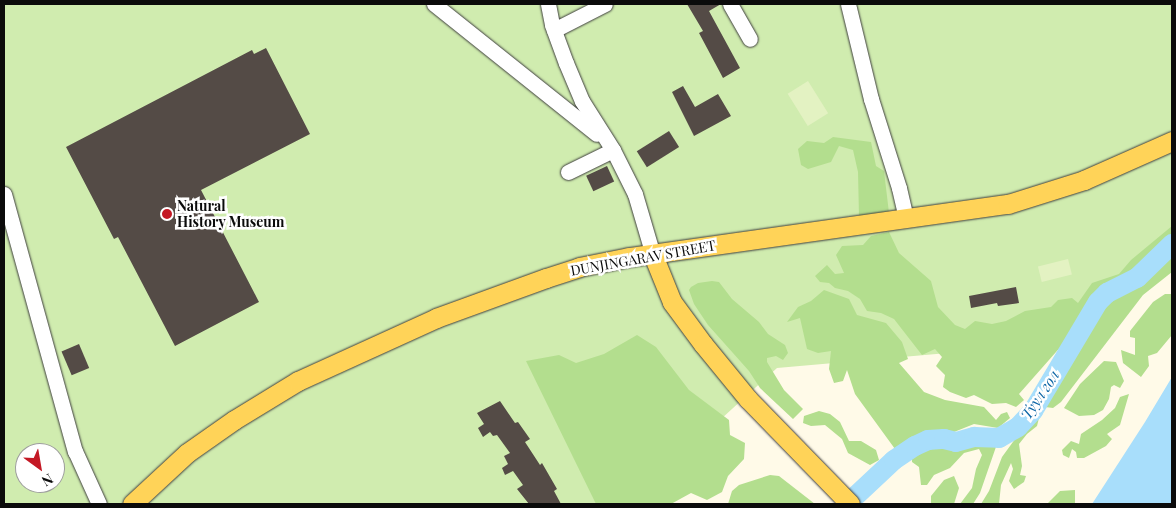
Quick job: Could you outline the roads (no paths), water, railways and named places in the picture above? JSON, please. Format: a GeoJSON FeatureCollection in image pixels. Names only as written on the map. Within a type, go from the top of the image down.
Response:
{"type":"FeatureCollection","features":[{"type":"Feature","properties":{"kind":"main road","name":"DUNJINGARAV STREET"},"geometry":{"type":"LineString","coordinates":[[132,504],[188,453],[234,420],[318,370],[436,318],[546,278],[596,264],[1008,204],[1084,180],[1172,141]]}},
{"type":"Feature","properties":{"kind":"main road"},"geometry":{"type":"LineString","coordinates":[[653,255],[672,302],[748,399],[850,504]]}},
{"type":"Feature","properties":{"kind":"street"},"geometry":{"type":"LineString","coordinates":[[434,4],[610,146]]}},
{"type":"Feature","properties":{"kind":"street"},"geometry":{"type":"LineString","coordinates":[[548,4],[554,30],[582,101],[610,146],[635,194],[653,255]]}},
{"type":"Feature","properties":{"kind":"street"},"geometry":{"type":"LineString","coordinates":[[554,30],[605,4]]}},
{"type":"Feature","properties":{"kind":"street"},"geometry":{"type":"LineString","coordinates":[[730,4],[750,39]]}},
{"type":"Feature","properties":{"kind":"street"},"geometry":{"type":"LineString","coordinates":[[848,4],[870,99],[897,181],[906,219]]}},
{"type":"Feature","properties":{"kind":"street"},"geometry":{"type":"LineString","coordinates":[[568,172],[610,146]]}},
{"type":"Feature","properties":{"kind":"street"},"geometry":{"type":"LineString","coordinates":[[4,194],[75,451],[99,504]]}},
{"type":"Feature","properties":{"kind":"water"},"geometry":{"type":"Polygon","coordinates":[[[1172,377],[1172,504],[1092,504],[1145,422],[1172,377]]]}},
{"type":"Feature","properties":{"kind":"waterway","name":"Туул гол"},"geometry":{"type":"LineString","coordinates":[[847,504],[894,460],[928,440],[944,439],[956,442],[974,437],[999,438],[1018,427],[1033,411],[1098,302],[1107,293],[1137,278],[1172,244]]}},
{"type":"Feature","properties":{"kind":"place","name":"Natural History Museum"},"geometry":{"type":"Point","coordinates":[167,214]}}]}
